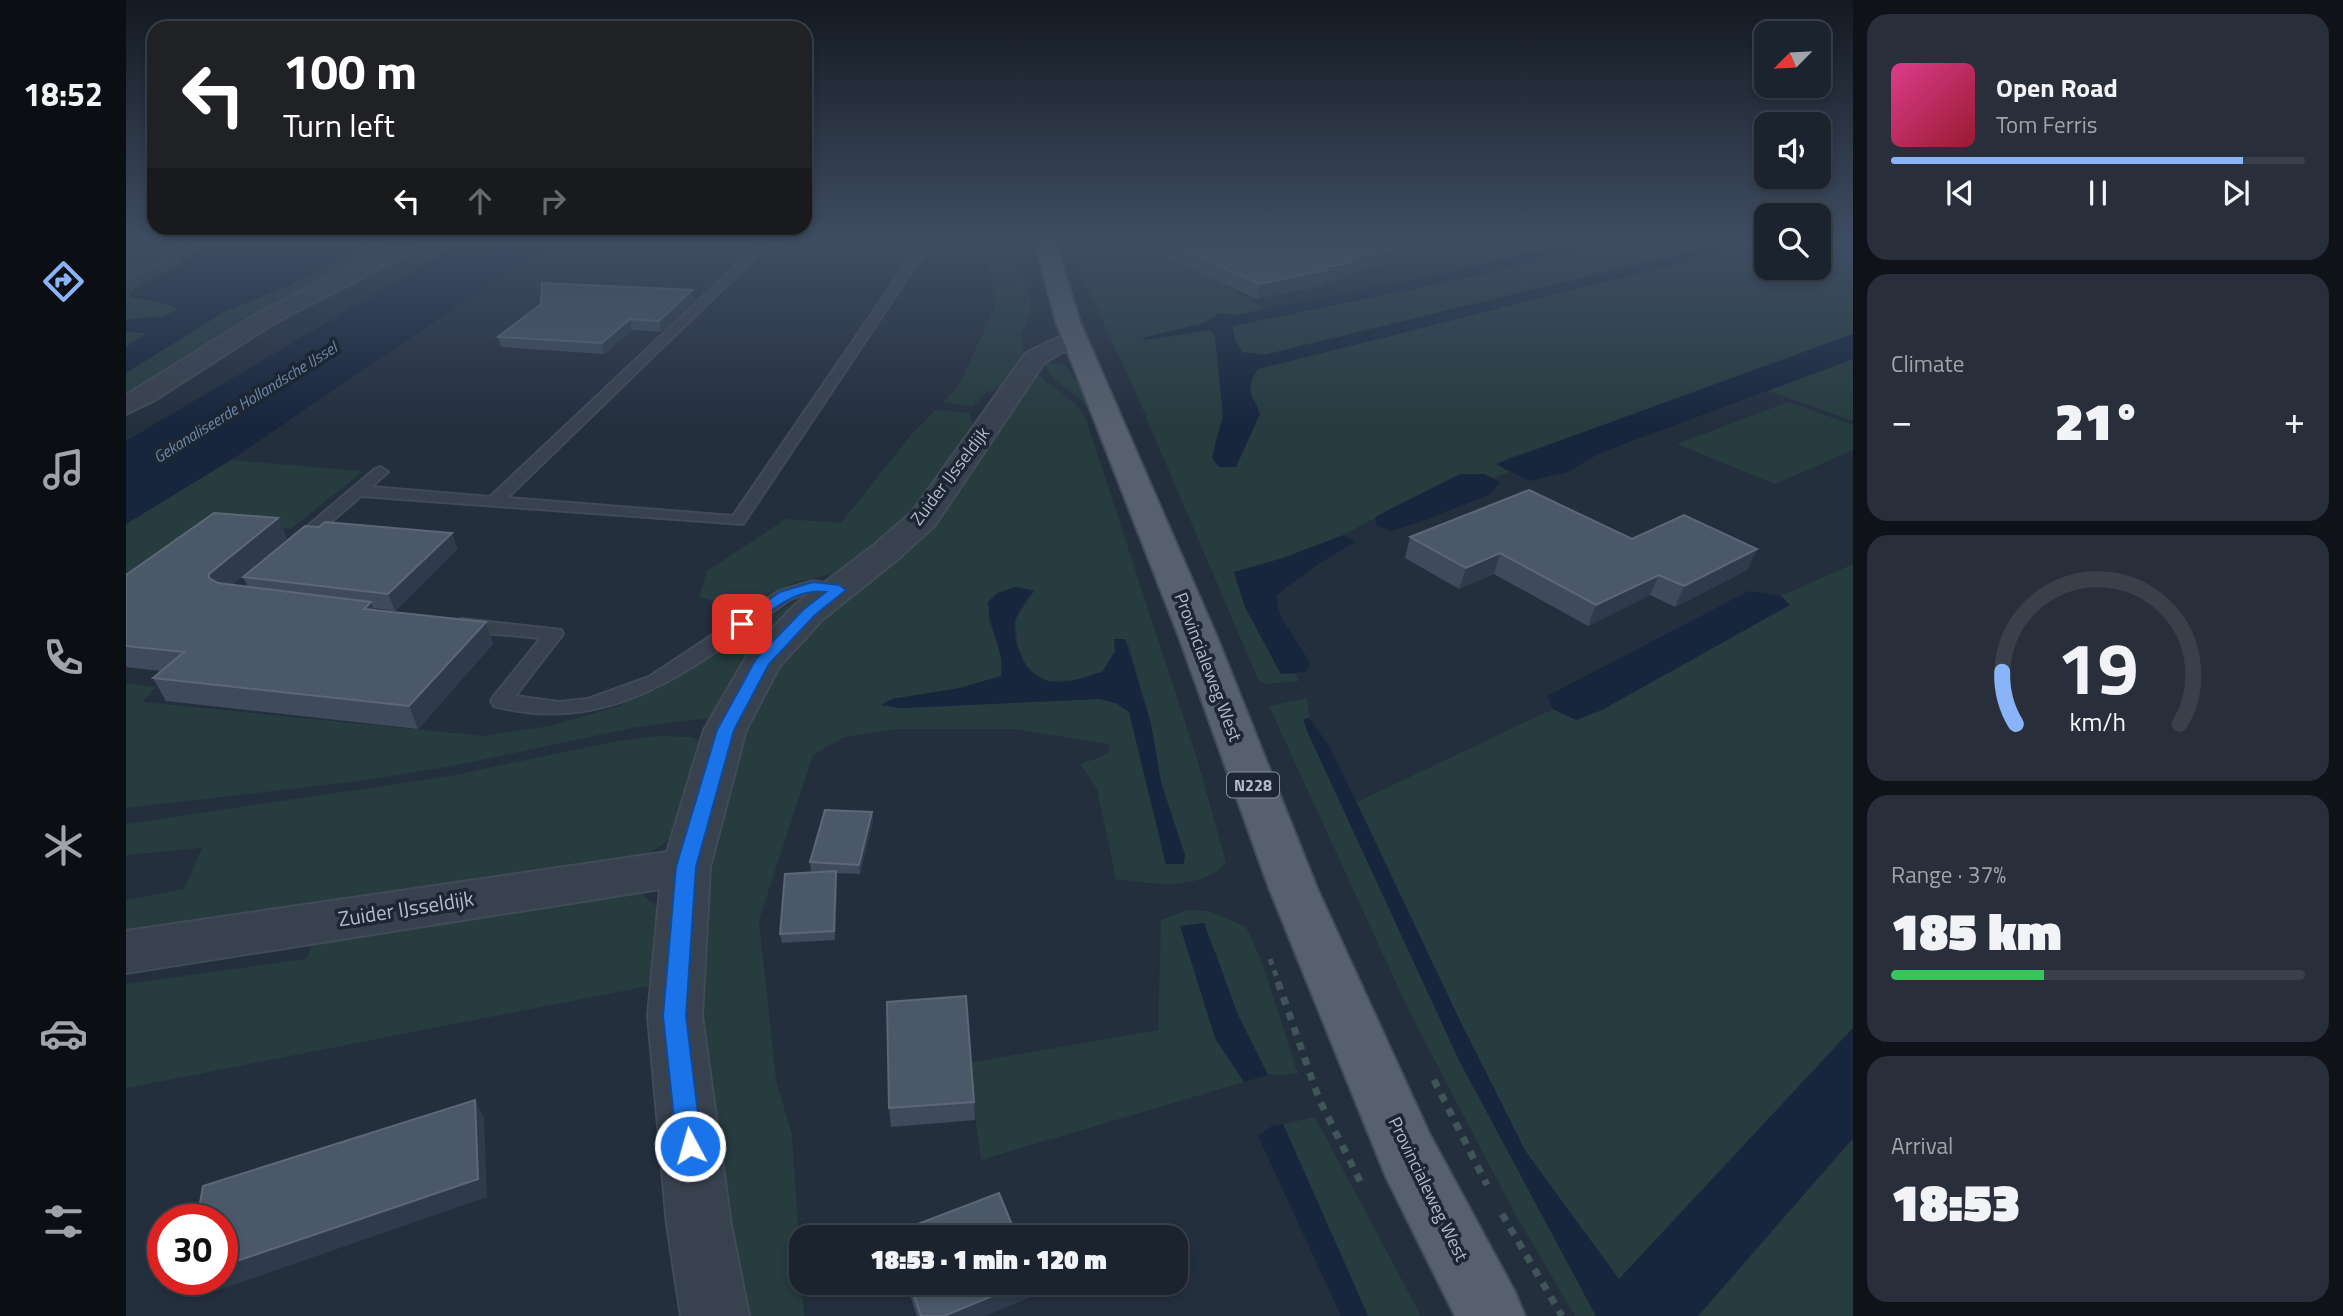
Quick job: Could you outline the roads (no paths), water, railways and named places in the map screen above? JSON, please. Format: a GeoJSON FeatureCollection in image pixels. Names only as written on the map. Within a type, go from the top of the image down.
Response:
{"type":"FeatureCollection","features":[{"type":"Feature","properties":{"kind":"main road","name":"Provincialeweg West"},"geometry":{"type":"LineString","coordinates":[[1064,302],[1078,345],[1198,637],[1304,914],[1408,1156],[1491,1316]]}},
{"type":"Feature","properties":{"kind":"street"},"geometry":{"type":"LineString","coordinates":[[126,406],[228,340],[300,302]]}},
{"type":"Feature","properties":{"kind":"street","name":"Zuider IJsseldijk"},"geometry":{"type":"LineString","coordinates":[[715,1316],[699,1225],[675,1016],[686,867],[725,730],[762,662],[809,612],[924,518],[1035,358],[1057,345],[1078,345]]}},
{"type":"Feature","properties":{"kind":"street","name":"Zuider IJsseldijk"},"geometry":{"type":"LineString","coordinates":[[126,951],[686,867]]}},
{"type":"Feature","properties":{"kind":"lane"},"geometry":{"type":"LineString","coordinates":[[495,501],[703,302]]}},
{"type":"Feature","properties":{"kind":"lane"},"geometry":{"type":"LineString","coordinates":[[358,491],[737,521],[885,302]]}},
{"type":"Feature","properties":{"kind":"lane"},"geometry":{"type":"LineString","coordinates":[[284,554],[380,472]]}},
{"type":"Feature","properties":{"kind":"lane"},"geometry":{"type":"LineString","coordinates":[[445,623],[555,634],[501,701],[559,708],[591,705],[656,681],[785,595],[813,586],[839,590]]}},
{"type":"Feature","properties":{"kind":"water"},"geometry":{"type":"Polygon","coordinates":[[[158,302],[248,302],[224,312],[126,373],[126,347],[146,333],[126,332],[126,320],[163,316],[177,310],[171,305],[158,302]]]}},
{"type":"Feature","properties":{"kind":"water","name":"Gekanaliseerde Hollandsche IJssel"},"geometry":{"type":"Polygon","coordinates":[[[361,302],[463,302],[231,460],[126,524],[126,441],[361,302]]]}},
{"type":"Feature","properties":{"kind":"water"},"geometry":{"type":"Polygon","coordinates":[[[1299,302],[1347,302],[1232,326],[1235,341],[1242,352],[1264,355],[1480,302],[1524,302],[1258,369],[1250,387],[1260,414],[1236,467],[1219,467],[1212,458],[1223,416],[1215,335],[1208,330],[1146,340],[1142,338],[1204,323],[1219,313],[1236,315],[1299,302]]]}},
{"type":"Feature","properties":{"kind":"water"},"geometry":{"type":"Polygon","coordinates":[[[1853,334],[1853,359],[1600,453],[1568,472],[1529,481],[1496,464],[1853,334]]]}},
{"type":"Feature","properties":{"kind":"water"},"geometry":{"type":"Polygon","coordinates":[[[1460,474],[1484,474],[1500,482],[1491,494],[1417,523],[1390,531],[1377,526],[1375,517],[1460,474]]]}},
{"type":"Feature","properties":{"kind":"water"},"geometry":{"type":"Polygon","coordinates":[[[1344,535],[1355,542],[1276,595],[1280,614],[1310,665],[1305,672],[1281,674],[1245,607],[1234,572],[1283,558],[1344,535]]]}},
{"type":"Feature","properties":{"kind":"water"},"geometry":{"type":"Polygon","coordinates":[[[1016,587],[1034,591],[1017,614],[1014,627],[1021,656],[1032,672],[1040,678],[1061,682],[1102,672],[1115,651],[1114,639],[1125,639],[1151,724],[1161,782],[1185,855],[1184,864],[1166,864],[1129,712],[1116,703],[1099,699],[902,708],[881,705],[892,699],[960,688],[1001,676],[1001,658],[988,602],[997,593],[1016,587]]]}},
{"type":"Feature","properties":{"kind":"water"},"geometry":{"type":"Polygon","coordinates":[[[1749,591],[1781,596],[1790,605],[1602,710],[1576,720],[1553,709],[1547,696],[1749,591]]]}},
{"type":"Feature","properties":{"kind":"water"},"geometry":{"type":"Polygon","coordinates":[[[1309,718],[1330,747],[1460,1021],[1526,1152],[1619,1279],[1853,1028],[1853,1138],[1698,1316],[1596,1316],[1459,1060],[1308,733],[1303,719],[1309,718]]]}},
{"type":"Feature","properties":{"kind":"water"},"geometry":{"type":"Polygon","coordinates":[[[1204,923],[1238,1015],[1268,1075],[1244,1082],[1215,1038],[1180,926],[1204,923]]]}},
{"type":"Feature","properties":{"kind":"water"},"geometry":{"type":"Polygon","coordinates":[[[1283,1124],[1368,1316],[1341,1316],[1258,1136],[1272,1126],[1283,1124]]]}}]}
